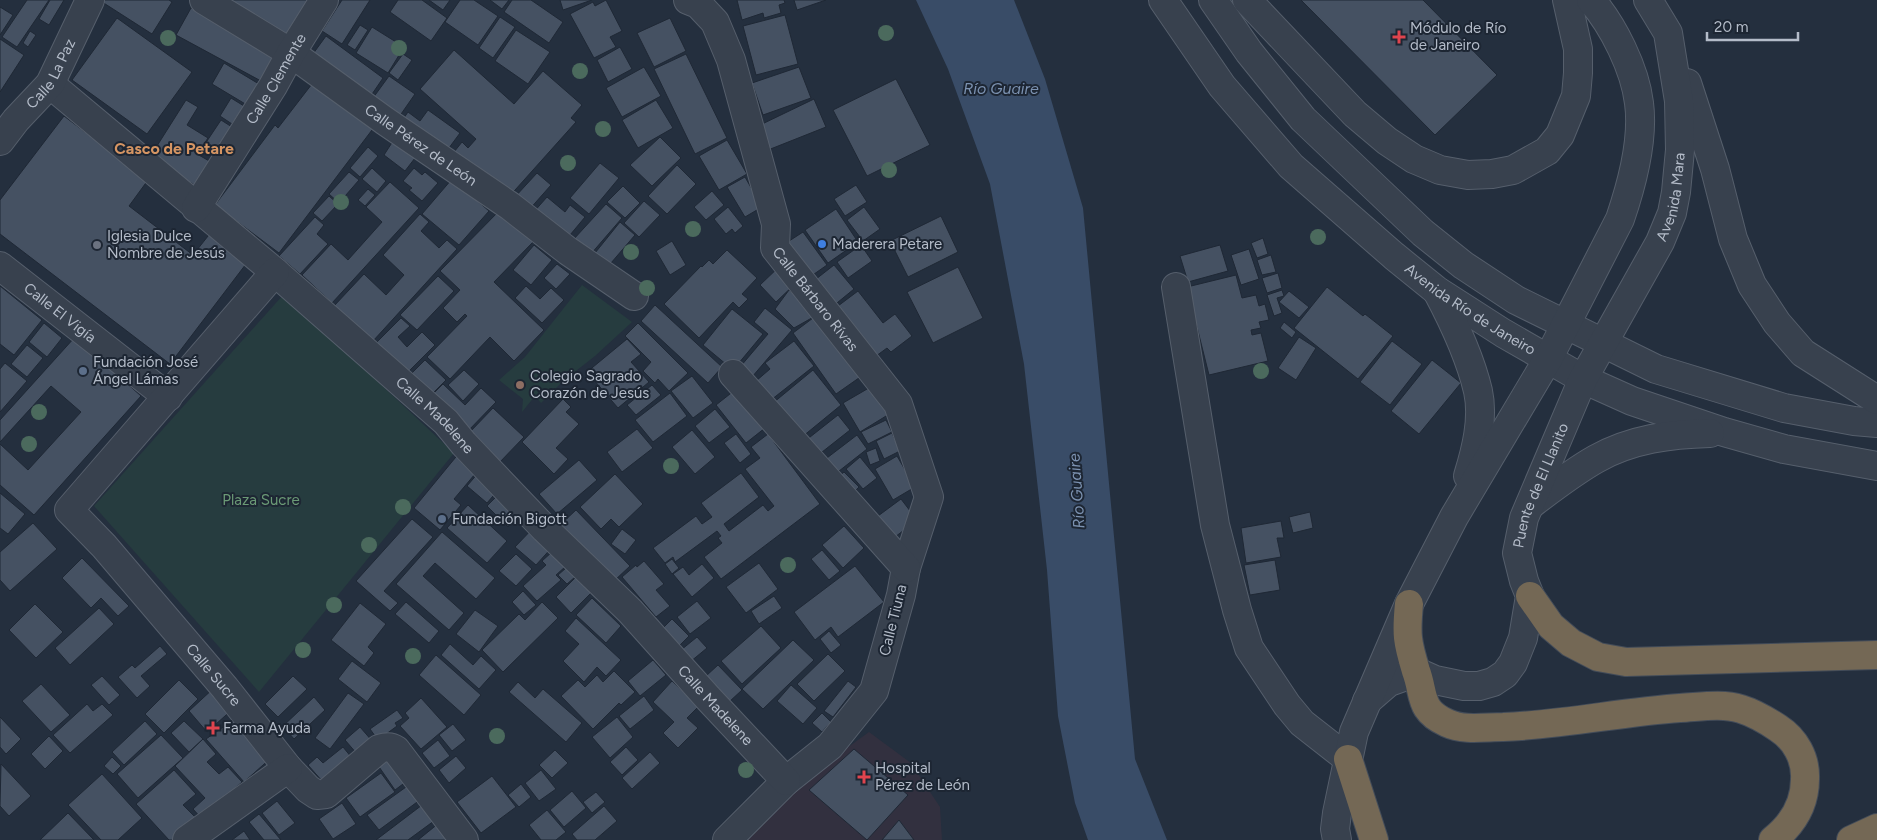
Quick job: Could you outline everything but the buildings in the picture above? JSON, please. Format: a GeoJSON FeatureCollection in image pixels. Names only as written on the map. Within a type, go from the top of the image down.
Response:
{"type":"FeatureCollection","features":[{"type":"Feature","properties":{"kind":"highway"},"geometry":{"type":"LineString","coordinates":[[1530,596],[1550,626],[1571,643],[1598,657],[1626,662],[1877,655]]}},
{"type":"Feature","properties":{"kind":"highway"},"geometry":{"type":"LineString","coordinates":[[1409,604],[1407,641],[1411,659],[1417,672],[1421,696],[1429,710],[1442,721],[1459,727],[1511,726],[1656,710],[1714,706],[1740,708],[1763,718],[1794,741],[1801,755],[1805,773],[1805,790],[1800,808],[1787,828],[1773,840]]}},
{"type":"Feature","properties":{"kind":"highway"},"geometry":{"type":"LineString","coordinates":[[1348,759],[1374,840]]}},
{"type":"Feature","properties":{"kind":"highway"},"geometry":{"type":"LineString","coordinates":[[1851,840],[1877,828]]}},
{"type":"Feature","properties":{"kind":"street","name":"Calle La Paz"},"geometry":{"type":"LineString","coordinates":[[0,141],[16,120],[50,84],[90,0]]}},
{"type":"Feature","properties":{"kind":"street","name":"Calle Pérez de León"},"geometry":{"type":"LineString","coordinates":[[204,0],[291,53],[385,121],[510,206],[568,251],[634,296]]}},
{"type":"Feature","properties":{"kind":"street","name":"Calle Clemente"},"geometry":{"type":"LineString","coordinates":[[196,208],[273,86],[324,0]]}},
{"type":"Feature","properties":{"kind":"street","name":"Calle Bárbaro Rívas"},"geometry":{"type":"LineString","coordinates":[[688,0],[698,4],[715,22],[731,60],[776,224],[775,248],[898,404],[929,497],[906,568]]}},
{"type":"Feature","properties":{"kind":"street","name":"Avenida Río de Janeiro"},"geometry":{"type":"LineString","coordinates":[[1164,0],[1222,86],[1291,166],[1436,290],[1503,333],[1583,379],[1632,401],[1724,432],[1784,449],[1877,466]]}},
{"type":"Feature","properties":{"kind":"street"},"geometry":{"type":"LineString","coordinates":[[1213,0],[1248,52],[1304,118],[1390,203],[1463,265],[1516,300],[1656,369],[1784,408],[1854,421],[1877,423]]}},
{"type":"Feature","properties":{"kind":"street"},"geometry":{"type":"LineString","coordinates":[[1248,0],[1355,114],[1388,141],[1414,158],[1440,170],[1468,175],[1492,174],[1513,170],[1548,151],[1560,135],[1576,96],[1578,73],[1578,49],[1567,0]]}},
{"type":"Feature","properties":{"kind":"street"},"geometry":{"type":"LineString","coordinates":[[1337,840],[1335,829],[1337,813],[1354,732],[1409,604],[1454,517],[1548,359],[1620,219],[1629,195],[1639,147],[1640,103],[1625,54],[1613,30],[1591,0]]}},
{"type":"Feature","properties":{"kind":"street","name":"Avenida Mara"},"geometry":{"type":"LineString","coordinates":[[1583,379],[1660,242],[1672,213],[1676,192],[1680,150],[1679,101],[1668,33],[1648,0]]}},
{"type":"Feature","properties":{"kind":"street"},"geometry":{"type":"LineString","coordinates":[[1668,33],[1693,97],[1715,170],[1732,239],[1752,285],[1777,323],[1803,353],[1877,400]]}},
{"type":"Feature","properties":{"kind":"street","name":"Calle Madelene"},"geometry":{"type":"LineString","coordinates":[[50,84],[196,208],[275,272],[446,422],[464,444],[545,529],[630,612],[786,781]]}},
{"type":"Feature","properties":{"kind":"street","name":"Calle El Vigía"},"geometry":{"type":"LineString","coordinates":[[0,266],[168,397]]}},
{"type":"Feature","properties":{"kind":"street"},"geometry":{"type":"LineString","coordinates":[[168,397],[275,272]]}},
{"type":"Feature","properties":{"kind":"street"},"geometry":{"type":"LineString","coordinates":[[1176,288],[1214,524],[1249,648],[1287,706],[1302,723],[1348,759]]}},
{"type":"Feature","properties":{"kind":"street"},"geometry":{"type":"LineString","coordinates":[[1436,290],[1452,318],[1478,392],[1479,424],[1477,447],[1454,517]]}},
{"type":"Feature","properties":{"kind":"street","name":"Calle Tiuna"},"geometry":{"type":"LineString","coordinates":[[727,840],[786,781],[830,746],[874,691],[901,595],[906,568],[733,374]]}},
{"type":"Feature","properties":{"kind":"street","name":"Puente de El Llanito"},"geometry":{"type":"LineString","coordinates":[[1417,672],[1435,680],[1464,686],[1479,686],[1494,682],[1505,674],[1513,663],[1523,638],[1530,596],[1517,553],[1524,518],[1583,379]]}},
{"type":"Feature","properties":{"kind":"street","name":"Calle Sucre"},"geometry":{"type":"LineString","coordinates":[[168,397],[69,510],[104,546],[225,688],[288,768],[308,789],[317,795],[326,794],[379,749],[392,748],[396,750],[464,840]]}},
{"type":"Feature","properties":{"kind":"street"},"geometry":{"type":"LineString","coordinates":[[1530,505],[1596,459],[1623,447],[1649,439],[1681,434],[1724,432]]}},
{"type":"Feature","properties":{"kind":"street"},"geometry":{"type":"LineString","coordinates":[[1365,703],[1389,682],[1417,672]]}},
{"type":"Feature","properties":{"kind":"street"},"geometry":{"type":"LineString","coordinates":[[188,840],[288,768]]}},
{"type":"Feature","properties":{"kind":"shaded area","name":"Hospital Pérez de León"},"geometry":{"type":"Polygon","coordinates":[[[869,732],[911,763],[940,807],[942,840],[738,840],[788,791],[869,732]]]}},
{"type":"Feature","properties":{"kind":"green space"},"geometry":{"type":"Polygon","coordinates":[[[582,285],[632,322],[595,356],[563,381],[541,403],[535,396],[522,412],[523,399],[499,380],[525,357],[582,285]]]}},
{"type":"Feature","properties":{"kind":"green space","name":"Plaza Sucre"},"geometry":{"type":"Polygon","coordinates":[[[284,294],[454,453],[259,692],[94,506],[284,294]]]}},
{"type":"Feature","properties":{"kind":"water","name":"Río Guaire"},"geometry":{"type":"Polygon","coordinates":[[[916,0],[1014,0],[1045,79],[1083,208],[1135,759],[1167,840],[1088,840],[1075,803],[1058,716],[1047,570],[1024,364],[990,184],[948,69],[916,0]]]}},
{"type":"Feature","properties":{"kind":"place","name":"Módulo de Río de Janeiro"},"geometry":{"type":"Point","coordinates":[1399,37]}},
{"type":"Feature","properties":{"kind":"place","name":"Maderera Petare"},"geometry":{"type":"Point","coordinates":[822,244]}},
{"type":"Feature","properties":{"kind":"place","name":"Iglesia Dulce Nombre de Jesús"},"geometry":{"type":"Point","coordinates":[97,245]}},
{"type":"Feature","properties":{"kind":"place","name":"Fundación José Ángel Lámas"},"geometry":{"type":"Point","coordinates":[83,371]}},
{"type":"Feature","properties":{"kind":"place","name":"Colegio Sagrado Corazón de Jesús"},"geometry":{"type":"Point","coordinates":[520,385]}},
{"type":"Feature","properties":{"kind":"place","name":"Fundación Bigott"},"geometry":{"type":"Point","coordinates":[442,519]}},
{"type":"Feature","properties":{"kind":"place","name":"Farma Ayuda"},"geometry":{"type":"Point","coordinates":[213,728]}},
{"type":"Feature","properties":{"kind":"place","name":"Hospital Pérez de León"},"geometry":{"type":"Point","coordinates":[864,777]}},
{"type":"Feature","properties":{"kind":"district","name":"Casco de Petare"},"geometry":{"type":"Point","coordinates":[174,148]}}]}
